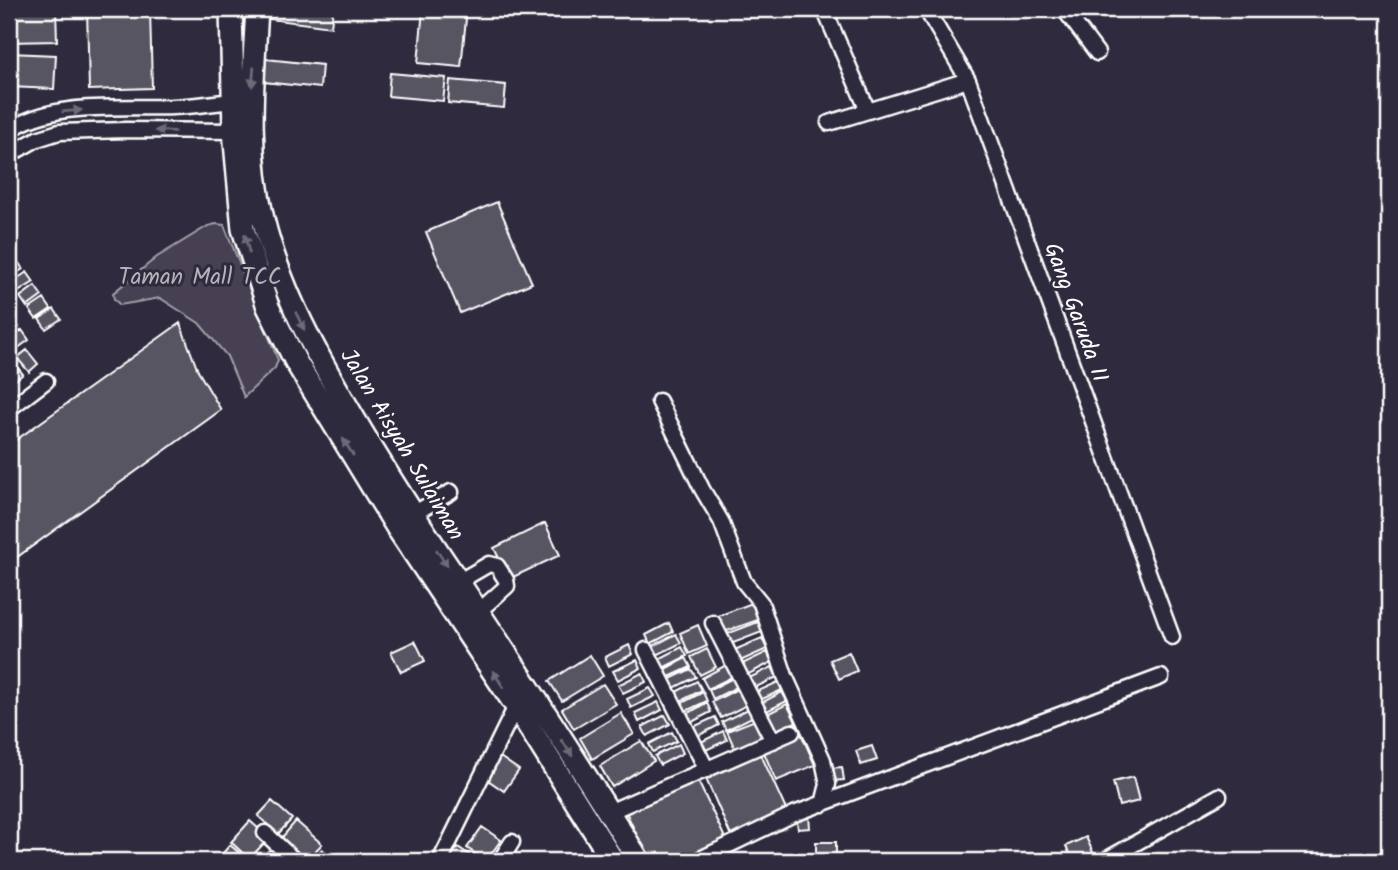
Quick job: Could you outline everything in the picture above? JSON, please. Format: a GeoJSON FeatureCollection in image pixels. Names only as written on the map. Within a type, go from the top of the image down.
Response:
{"type":"FeatureCollection","features":[{"type":"Feature","properties":{"kind":"highway","name":"Jalan Aisyah Sulaiman"},"geometry":{"type":"LineString","coordinates":[[231,9],[234,131],[243,229],[268,307],[296,362],[371,466],[413,514],[639,861]]}},
{"type":"Feature","properties":{"kind":"highway","name":"Jalan Aisyah Sulaiman"},"geometry":{"type":"LineString","coordinates":[[257,9],[250,103],[254,163],[262,217],[278,269],[398,529],[516,706],[613,861]]}},
{"type":"Feature","properties":{"kind":"street"},"geometry":{"type":"LineString","coordinates":[[824,9],[868,111]]}},
{"type":"Feature","properties":{"kind":"street","name":"Gang Garuda II"},"geometry":{"type":"LineString","coordinates":[[926,9],[968,80],[1172,637]]}},
{"type":"Feature","properties":{"kind":"street"},"geometry":{"type":"LineString","coordinates":[[1064,9],[1097,53]]}},
{"type":"Feature","properties":{"kind":"street"},"geometry":{"type":"LineString","coordinates":[[829,123],[968,80]]}},
{"type":"Feature","properties":{"kind":"street"},"geometry":{"type":"LineString","coordinates":[[9,131],[24,121],[43,114],[178,107],[233,101]]}},
{"type":"Feature","properties":{"kind":"street"},"geometry":{"type":"LineString","coordinates":[[9,155],[37,139],[59,132],[234,131]]}},
{"type":"Feature","properties":{"kind":"street"},"geometry":{"type":"LineString","coordinates":[[9,409],[46,381]]}},
{"type":"Feature","properties":{"kind":"street"},"geometry":{"type":"LineString","coordinates":[[659,401],[702,489],[721,521],[744,582],[762,607],[785,676],[826,768],[827,789],[822,804]]}},
{"type":"Feature","properties":{"kind":"street"},"geometry":{"type":"LineString","coordinates":[[413,514],[451,492]]}},
{"type":"Feature","properties":{"kind":"street"},"geometry":{"type":"LineString","coordinates":[[458,582],[489,564],[497,566],[507,586],[478,612]]}},
{"type":"Feature","properties":{"kind":"street"},"geometry":{"type":"LineString","coordinates":[[713,624],[773,741]]}},
{"type":"Feature","properties":{"kind":"street"},"geometry":{"type":"LineString","coordinates":[[646,650],[707,770]]}},
{"type":"Feature","properties":{"kind":"street"},"geometry":{"type":"LineString","coordinates":[[696,861],[794,814],[1161,677]]}},
{"type":"Feature","properties":{"kind":"street"},"geometry":{"type":"LineString","coordinates":[[440,861],[516,706]]}},
{"type":"Feature","properties":{"kind":"street"},"geometry":{"type":"LineString","coordinates":[[609,813],[793,732]]}},
{"type":"Feature","properties":{"kind":"street"},"geometry":{"type":"LineString","coordinates":[[1104,861],[1219,796]]}},
{"type":"Feature","properties":{"kind":"street"},"geometry":{"type":"LineString","coordinates":[[265,833],[295,861]]}},
{"type":"Feature","properties":{"kind":"street"},"geometry":{"type":"LineString","coordinates":[[500,861],[512,842]]}},
{"type":"Feature","properties":{"kind":"green space","name":"Taman Mall TCC"},"geometry":{"type":"Polygon","coordinates":[[[224,225],[278,360],[275,368],[244,397],[227,356],[199,323],[160,298],[120,305],[114,299],[113,293],[157,257],[208,226],[224,225]]]}},
{"type":"Feature","properties":{"kind":"building"},"geometry":{"type":"Polygon","coordinates":[[[9,9],[56,9],[57,41],[9,42],[9,9]]]}},
{"type":"Feature","properties":{"kind":"building"},"geometry":{"type":"Polygon","coordinates":[[[87,9],[150,9],[152,88],[89,90],[87,9]]]}},
{"type":"Feature","properties":{"kind":"building"},"geometry":{"type":"Polygon","coordinates":[[[270,9],[333,9],[331,27],[269,19],[270,9]]]}},
{"type":"Feature","properties":{"kind":"building"},"geometry":{"type":"Polygon","coordinates":[[[423,9],[467,9],[461,67],[418,63],[423,9]]]}},
{"type":"Feature","properties":{"kind":"building"},"geometry":{"type":"Polygon","coordinates":[[[9,53],[56,55],[54,89],[9,87],[9,53]]]}},
{"type":"Feature","properties":{"kind":"building"},"geometry":{"type":"Polygon","coordinates":[[[266,59],[322,65],[320,88],[264,82],[266,59]]]}},
{"type":"Feature","properties":{"kind":"building"},"geometry":{"type":"Polygon","coordinates":[[[390,73],[446,78],[443,101],[388,96],[390,73]]]}},
{"type":"Feature","properties":{"kind":"building"},"geometry":{"type":"Polygon","coordinates":[[[450,80],[506,85],[504,108],[448,103],[450,80]]]}},
{"type":"Feature","properties":{"kind":"building"},"geometry":{"type":"Polygon","coordinates":[[[497,202],[532,283],[460,313],[426,232],[497,202]]]}},
{"type":"Feature","properties":{"kind":"building"},"geometry":{"type":"Polygon","coordinates":[[[16,259],[23,269],[9,278],[9,264],[16,259]]]}},
{"type":"Feature","properties":{"kind":"building"},"geometry":{"type":"Polygon","coordinates":[[[27,272],[34,282],[18,292],[12,282],[27,272]]]}},
{"type":"Feature","properties":{"kind":"building"},"geometry":{"type":"Polygon","coordinates":[[[35,286],[42,296],[27,307],[20,297],[35,286]]]}},
{"type":"Feature","properties":{"kind":"building"},"geometry":{"type":"Polygon","coordinates":[[[44,299],[51,309],[36,319],[29,309],[44,299]]]}},
{"type":"Feature","properties":{"kind":"building"},"geometry":{"type":"Polygon","coordinates":[[[54,309],[61,319],[46,329],[39,319],[54,309]]]}},
{"type":"Feature","properties":{"kind":"building"},"geometry":{"type":"Polygon","coordinates":[[[12,318],[19,327],[9,335],[9,320],[12,318]]]}},
{"type":"Feature","properties":{"kind":"building"},"geometry":{"type":"Polygon","coordinates":[[[180,323],[198,371],[221,410],[9,563],[9,445],[180,323]]]}},
{"type":"Feature","properties":{"kind":"building"},"geometry":{"type":"Polygon","coordinates":[[[22,330],[29,340],[14,351],[9,340],[22,330]]]}},
{"type":"Feature","properties":{"kind":"building"},"geometry":{"type":"Polygon","coordinates":[[[27,350],[38,364],[29,372],[17,358],[27,350]]]}},
{"type":"Feature","properties":{"kind":"building"},"geometry":{"type":"Polygon","coordinates":[[[11,360],[23,374],[13,382],[9,376],[11,360]]]}},
{"type":"Feature","properties":{"kind":"building"},"geometry":{"type":"Polygon","coordinates":[[[545,523],[560,555],[509,579],[494,548],[545,523]]]}},
{"type":"Feature","properties":{"kind":"building"},"geometry":{"type":"Polygon","coordinates":[[[752,603],[758,620],[724,632],[718,616],[752,603]]]}},
{"type":"Feature","properties":{"kind":"building"},"geometry":{"type":"Polygon","coordinates":[[[758,622],[762,632],[728,645],[724,635],[758,622]]]}},
{"type":"Feature","properties":{"kind":"building"},"geometry":{"type":"Polygon","coordinates":[[[669,623],[673,632],[650,644],[646,635],[669,623]]]}},
{"type":"Feature","properties":{"kind":"building"},"geometry":{"type":"Polygon","coordinates":[[[698,625],[707,646],[689,654],[680,633],[698,625]]]}},
{"type":"Feature","properties":{"kind":"building"},"geometry":{"type":"Polygon","coordinates":[[[676,634],[681,643],[657,655],[653,646],[676,634]]]}},
{"type":"Feature","properties":{"kind":"building"},"geometry":{"type":"Polygon","coordinates":[[[762,638],[767,649],[736,663],[730,652],[762,638]]]}},
{"type":"Feature","properties":{"kind":"building"},"geometry":{"type":"Polygon","coordinates":[[[415,641],[425,661],[401,672],[391,652],[415,641]]]}},
{"type":"Feature","properties":{"kind":"building"},"geometry":{"type":"Polygon","coordinates":[[[629,645],[633,654],[609,666],[605,657],[629,645]]]}},
{"type":"Feature","properties":{"kind":"building"},"geometry":{"type":"Polygon","coordinates":[[[682,647],[687,656],[663,668],[659,659],[682,647]]]}},
{"type":"Feature","properties":{"kind":"building"},"geometry":{"type":"Polygon","coordinates":[[[707,649],[716,667],[700,675],[691,657],[707,649]]]}},
{"type":"Feature","properties":{"kind":"building"},"geometry":{"type":"Polygon","coordinates":[[[767,652],[772,662],[743,677],[738,666],[767,652]]]}},
{"type":"Feature","properties":{"kind":"building"},"geometry":{"type":"Polygon","coordinates":[[[849,652],[857,671],[839,679],[830,660],[849,652]]]}},
{"type":"Feature","properties":{"kind":"building"},"geometry":{"type":"Polygon","coordinates":[[[590,655],[603,676],[562,701],[549,681],[590,655]]]}},
{"type":"Feature","properties":{"kind":"building"},"geometry":{"type":"Polygon","coordinates":[[[686,658],[691,667],[667,678],[663,670],[686,658]]]}},
{"type":"Feature","properties":{"kind":"building"},"geometry":{"type":"Polygon","coordinates":[[[637,660],[641,668],[618,680],[613,671],[637,660]]]}},
{"type":"Feature","properties":{"kind":"building"},"geometry":{"type":"Polygon","coordinates":[[[730,663],[736,675],[708,689],[702,678],[730,663]]]}},
{"type":"Feature","properties":{"kind":"building"},"geometry":{"type":"Polygon","coordinates":[[[772,667],[777,677],[752,689],[747,679],[772,667]]]}},
{"type":"Feature","properties":{"kind":"building"},"geometry":{"type":"Polygon","coordinates":[[[691,669],[696,677],[672,689],[668,680],[691,669]]]}},
{"type":"Feature","properties":{"kind":"building"},"geometry":{"type":"Polygon","coordinates":[[[642,673],[646,682],[623,693],[618,685],[642,673]]]}},
{"type":"Feature","properties":{"kind":"building"},"geometry":{"type":"Polygon","coordinates":[[[735,677],[739,686],[713,699],[709,690],[735,677]]]}},
{"type":"Feature","properties":{"kind":"building"},"geometry":{"type":"Polygon","coordinates":[[[697,681],[702,690],[679,702],[674,693],[697,681]]]}},
{"type":"Feature","properties":{"kind":"building"},"geometry":{"type":"Polygon","coordinates":[[[778,682],[782,690],[758,701],[754,693],[778,682]]]}},
{"type":"Feature","properties":{"kind":"building"},"geometry":{"type":"Polygon","coordinates":[[[603,684],[616,704],[574,729],[562,709],[603,684]]]}},
{"type":"Feature","properties":{"kind":"building"},"geometry":{"type":"Polygon","coordinates":[[[741,687],[749,704],[721,718],[712,702],[741,687]]]}},
{"type":"Feature","properties":{"kind":"building"},"geometry":{"type":"Polygon","coordinates":[[[650,688],[655,696],[631,708],[627,699],[650,688]]]}},
{"type":"Feature","properties":{"kind":"building"},"geometry":{"type":"Polygon","coordinates":[[[703,692],[707,701],[684,712],[680,704],[703,692]]]}},
{"type":"Feature","properties":{"kind":"building"},"geometry":{"type":"Polygon","coordinates":[[[782,692],[787,701],[763,713],[759,704],[782,692]]]}},
{"type":"Feature","properties":{"kind":"building"},"geometry":{"type":"Polygon","coordinates":[[[658,702],[662,710],[639,722],[635,713],[658,702]]]}},
{"type":"Feature","properties":{"kind":"building"},"geometry":{"type":"Polygon","coordinates":[[[707,703],[711,712],[688,724],[684,715],[707,703]]]}},
{"type":"Feature","properties":{"kind":"building"},"geometry":{"type":"Polygon","coordinates":[[[787,704],[796,722],[774,732],[765,715],[787,704]]]}},
{"type":"Feature","properties":{"kind":"building"},"geometry":{"type":"Polygon","coordinates":[[[750,708],[754,716],[726,730],[722,722],[750,708]]]}},
{"type":"Feature","properties":{"kind":"building"},"geometry":{"type":"Polygon","coordinates":[[[621,713],[634,734],[592,759],[580,738],[621,713]]]}},
{"type":"Feature","properties":{"kind":"building"},"geometry":{"type":"Polygon","coordinates":[[[665,715],[670,724],[647,736],[642,727],[665,715]]]}},
{"type":"Feature","properties":{"kind":"building"},"geometry":{"type":"Polygon","coordinates":[[[715,717],[719,725],[696,737],[691,728],[715,717]]]}},
{"type":"Feature","properties":{"kind":"building"},"geometry":{"type":"Polygon","coordinates":[[[755,720],[762,737],[735,749],[727,731],[755,720]]]}},
{"type":"Feature","properties":{"kind":"building"},"geometry":{"type":"Polygon","coordinates":[[[723,731],[727,740],[704,751],[699,743],[723,731]]]}},
{"type":"Feature","properties":{"kind":"building"},"geometry":{"type":"Polygon","coordinates":[[[800,731],[815,765],[776,781],[762,748],[800,731]]]}},
{"type":"Feature","properties":{"kind":"building"},"geometry":{"type":"Polygon","coordinates":[[[672,732],[677,741],[653,752],[649,744],[672,732]]]}},
{"type":"Feature","properties":{"kind":"building"},"geometry":{"type":"Polygon","coordinates":[[[641,741],[654,761],[612,787],[600,766],[641,741]]]}},
{"type":"Feature","properties":{"kind":"building"},"geometry":{"type":"Polygon","coordinates":[[[679,744],[683,753],[660,765],[655,756],[679,744]]]}},
{"type":"Feature","properties":{"kind":"building"},"geometry":{"type":"Polygon","coordinates":[[[872,746],[877,760],[861,765],[856,751],[872,746]]]}},
{"type":"Feature","properties":{"kind":"building"},"geometry":{"type":"Polygon","coordinates":[[[758,748],[787,812],[731,836],[703,772],[758,748]]]}},
{"type":"Feature","properties":{"kind":"building"},"geometry":{"type":"Polygon","coordinates":[[[500,757],[519,770],[504,791],[485,778],[500,757]]]}},
{"type":"Feature","properties":{"kind":"building"},"geometry":{"type":"Polygon","coordinates":[[[842,767],[844,780],[832,781],[830,768],[842,767]]]}},
{"type":"Feature","properties":{"kind":"building"},"geometry":{"type":"Polygon","coordinates":[[[696,777],[726,840],[681,861],[649,861],[625,810],[696,777]]]}},
{"type":"Feature","properties":{"kind":"building"},"geometry":{"type":"Polygon","coordinates":[[[1133,777],[1139,801],[1119,806],[1113,782],[1133,777]]]}},
{"type":"Feature","properties":{"kind":"building"},"geometry":{"type":"Polygon","coordinates":[[[272,801],[292,819],[278,834],[258,816],[272,801]]]}},
{"type":"Feature","properties":{"kind":"building"},"geometry":{"type":"Polygon","coordinates":[[[809,815],[810,828],[798,829],[796,816],[809,815]]]}},
{"type":"Feature","properties":{"kind":"building"},"geometry":{"type":"Polygon","coordinates":[[[250,821],[269,838],[249,859],[231,842],[250,821]]]}},
{"type":"Feature","properties":{"kind":"building"},"geometry":{"type":"Polygon","coordinates":[[[296,821],[322,844],[306,861],[299,861],[278,842],[296,821]]]}},
{"type":"Feature","properties":{"kind":"building"},"geometry":{"type":"Polygon","coordinates":[[[482,827],[501,840],[486,861],[467,848],[482,827]]]}},
{"type":"Feature","properties":{"kind":"building"},"geometry":{"type":"Polygon","coordinates":[[[1086,837],[1097,861],[1073,861],[1066,846],[1086,837]]]}},
{"type":"Feature","properties":{"kind":"building"},"geometry":{"type":"Polygon","coordinates":[[[816,842],[836,842],[836,861],[816,861],[816,842]]]}},
{"type":"Feature","properties":{"kind":"building"},"geometry":{"type":"Polygon","coordinates":[[[230,845],[249,861],[216,861],[230,845]]]}},
{"type":"Feature","properties":{"kind":"building"},"geometry":{"type":"Polygon","coordinates":[[[274,847],[284,859],[282,861],[268,861],[263,855],[274,847]]]}},
{"type":"Feature","properties":{"kind":"building"},"geometry":{"type":"Polygon","coordinates":[[[458,847],[477,860],[448,861],[458,847]]]}},
{"type":"Feature","properties":{"kind":"building"},"geometry":{"type":"Polygon","coordinates":[[[322,849],[333,858],[330,861],[311,861],[322,849]]]}}]}
